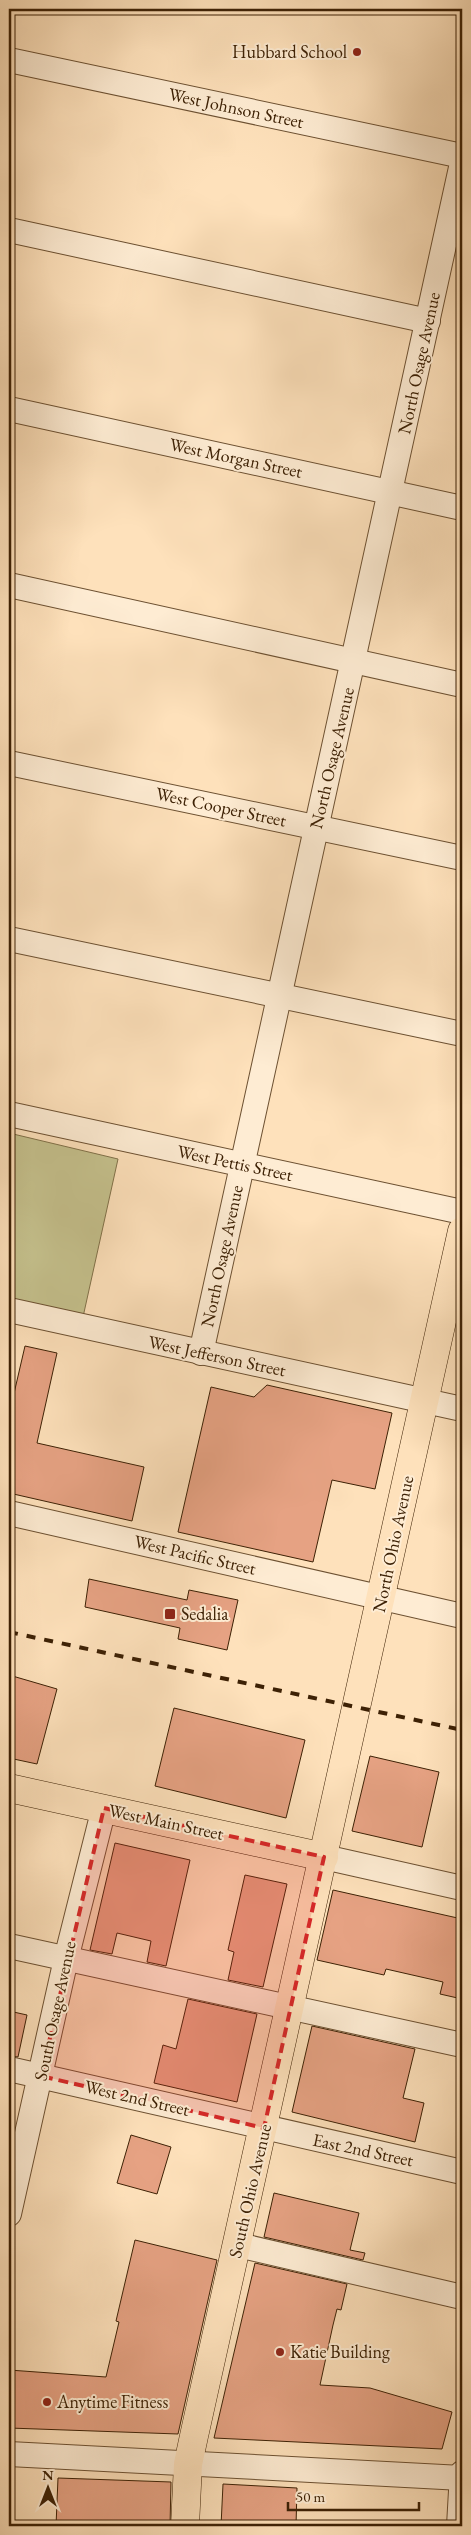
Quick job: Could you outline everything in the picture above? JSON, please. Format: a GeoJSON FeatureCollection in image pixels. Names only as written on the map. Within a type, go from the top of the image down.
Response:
{"type":"FeatureCollection","features":[{"type":"Feature","properties":{"kind":"main road","name":"North Ohio Avenue"},"geometry":{"type":"LineString","coordinates":[[324,1857],[462,1231]]}},
{"type":"Feature","properties":{"kind":"main road","name":"West Main Street"},"geometry":{"type":"LineString","coordinates":[[9,1788],[324,1857]]}},
{"type":"Feature","properties":{"kind":"main road","name":"South Ohio Avenue"},"geometry":{"type":"LineString","coordinates":[[185,2526],[188,2464],[324,1857]]}},
{"type":"Feature","properties":{"kind":"street","name":"West Johnson Street"},"geometry":{"type":"LineString","coordinates":[[9,60],[462,156]]}},
{"type":"Feature","properties":{"kind":"street","name":"North Osage Avenue"},"geometry":{"type":"LineString","coordinates":[[201,1353],[462,163]]}},
{"type":"Feature","properties":{"kind":"street"},"geometry":{"type":"LineString","coordinates":[[9,230],[428,321]]}},
{"type":"Feature","properties":{"kind":"street","name":"West Morgan Street"},"geometry":{"type":"LineString","coordinates":[[9,409],[462,508]]}},
{"type":"Feature","properties":{"kind":"street"},"geometry":{"type":"LineString","coordinates":[[9,585],[462,685]]}},
{"type":"Feature","properties":{"kind":"street","name":"West Cooper Street"},"geometry":{"type":"LineString","coordinates":[[9,763],[462,858]]}},
{"type":"Feature","properties":{"kind":"street"},"geometry":{"type":"LineString","coordinates":[[9,939],[462,1034]]}},
{"type":"Feature","properties":{"kind":"street","name":"West Pettis Street"},"geometry":{"type":"LineString","coordinates":[[9,1114],[462,1212]]}},
{"type":"Feature","properties":{"kind":"street","name":"West Jefferson Street"},"geometry":{"type":"LineString","coordinates":[[9,1310],[462,1409]]}},
{"type":"Feature","properties":{"kind":"street","name":"West Pacific Street"},"geometry":{"type":"LineString","coordinates":[[9,1513],[462,1616]]}},
{"type":"Feature","properties":{"kind":"street","name":"South Osage Avenue"},"geometry":{"type":"LineString","coordinates":[[9,2214],[66,1958],[104,1808]]}},
{"type":"Feature","properties":{"kind":"street"},"geometry":{"type":"LineString","coordinates":[[324,1857],[462,1888]]}},
{"type":"Feature","properties":{"kind":"street"},"geometry":{"type":"LineString","coordinates":[[9,1946],[462,2045]]}},
{"type":"Feature","properties":{"kind":"street","name":"West 2nd Street"},"geometry":{"type":"LineString","coordinates":[[9,2069],[264,2128]]}},
{"type":"Feature","properties":{"kind":"street","name":"East 2nd Street"},"geometry":{"type":"LineString","coordinates":[[264,2128],[462,2172]]}},
{"type":"Feature","properties":{"kind":"street"},"geometry":{"type":"LineString","coordinates":[[238,2245],[462,2297]]}},
{"type":"Feature","properties":{"kind":"street"},"geometry":{"type":"LineString","coordinates":[[9,2454],[462,2478]]}},
{"type":"Feature","properties":{"kind":"street"},"geometry":{"type":"LineString","coordinates":[[459,2526],[462,2473]]}},
{"type":"Feature","properties":{"kind":"highlighted area"},"geometry":{"type":"Polygon","coordinates":[[[104,1808],[324,1857],[264,2128],[41,2076],[104,1808]]]}},
{"type":"Feature","properties":{"kind":"shaded area"},"geometry":{"type":"Polygon","coordinates":[[[9,1133],[118,1159],[83,1317],[9,1300],[9,1133]]]}},
{"type":"Feature","properties":{"kind":"building"},"geometry":{"type":"Polygon","coordinates":[[[25,1346],[57,1353],[37,1443],[144,1467],[132,1521],[9,1493],[9,1415],[25,1346]]]}},
{"type":"Feature","properties":{"kind":"building"},"geometry":{"type":"Polygon","coordinates":[[[267,1385],[392,1413],[375,1489],[332,1480],[313,1562],[178,1532],[211,1387],[254,1397],[267,1385]]]}},
{"type":"Feature","properties":{"kind":"building"},"geometry":{"type":"Polygon","coordinates":[[[89,1579],[187,1600],[189,1590],[238,1600],[227,1650],[178,1639],[180,1628],[85,1607],[89,1579]]]}},
{"type":"Feature","properties":{"kind":"building"},"geometry":{"type":"Polygon","coordinates":[[[9,1675],[57,1689],[37,1764],[9,1758],[9,1675]]]}},
{"type":"Feature","properties":{"kind":"building"},"geometry":{"type":"Polygon","coordinates":[[[174,1708],[305,1740],[286,1818],[155,1786],[174,1708]]]}},
{"type":"Feature","properties":{"kind":"building"},"geometry":{"type":"Polygon","coordinates":[[[370,1756],[439,1772],[422,1847],[352,1831],[370,1756]]]}},
{"type":"Feature","properties":{"kind":"building"},"geometry":{"type":"Polygon","coordinates":[[[115,1843],[190,1860],[166,1966],[147,1962],[151,1941],[117,1933],[112,1954],[90,1950],[115,1843]]]}},
{"type":"Feature","properties":{"kind":"building"},"geometry":{"type":"Polygon","coordinates":[[[245,1875],[287,1884],[263,1987],[228,1980],[234,1952],[228,1950],[245,1875]]]}},
{"type":"Feature","properties":{"kind":"building"},"geometry":{"type":"Polygon","coordinates":[[[333,1890],[462,1919],[462,1999],[440,1994],[443,1982],[386,1969],[384,1975],[317,1960],[333,1890]]]}},
{"type":"Feature","properties":{"kind":"building"},"geometry":{"type":"Polygon","coordinates":[[[188,1999],[257,2014],[237,2102],[154,2083],[163,2045],[176,2049],[188,1999]]]}},
{"type":"Feature","properties":{"kind":"building"},"geometry":{"type":"Polygon","coordinates":[[[9,2011],[27,2015],[18,2057],[9,2056],[9,2011]]]}},
{"type":"Feature","properties":{"kind":"building"},"geometry":{"type":"Polygon","coordinates":[[[312,2026],[415,2049],[403,2098],[424,2103],[415,2142],[292,2112],[312,2026]]]}},
{"type":"Feature","properties":{"kind":"building"},"geometry":{"type":"Polygon","coordinates":[[[131,2135],[171,2147],[157,2194],[117,2183],[131,2135]]]}},
{"type":"Feature","properties":{"kind":"building"},"geometry":{"type":"Polygon","coordinates":[[[274,2193],[359,2213],[350,2250],[365,2253],[363,2260],[264,2237],[274,2193]]]}},
{"type":"Feature","properties":{"kind":"building"},"geometry":{"type":"Polygon","coordinates":[[[135,2240],[217,2260],[178,2434],[9,2428],[9,2370],[106,2377],[119,2322],[116,2321],[135,2240]]]}},
{"type":"Feature","properties":{"kind":"building"},"geometry":{"type":"Polygon","coordinates":[[[255,2263],[347,2284],[341,2310],[337,2309],[320,2385],[370,2388],[452,2412],[442,2449],[214,2438],[255,2263]]]}},
{"type":"Feature","properties":{"kind":"building"},"geometry":{"type":"Polygon","coordinates":[[[58,2478],[171,2482],[170,2526],[56,2526],[58,2478]]]}},
{"type":"Feature","properties":{"kind":"building"},"geometry":{"type":"Polygon","coordinates":[[[223,2484],[297,2488],[296,2526],[221,2526],[223,2484]]]}},
{"type":"Feature","properties":{"kind":"railway"},"geometry":{"type":"LineString","coordinates":[[9,1632],[462,1730]]}},
{"type":"Feature","properties":{"kind":"place","name":"Hubbard School"},"geometry":{"type":"Point","coordinates":[357,52]}},
{"type":"Feature","properties":{"kind":"place","name":"Sedalia"},"geometry":{"type":"Point","coordinates":[170,1614]}},
{"type":"Feature","properties":{"kind":"place","name":"Katie Building"},"geometry":{"type":"Point","coordinates":[280,2352]}},
{"type":"Feature","properties":{"kind":"place","name":"Anytime Fitness"},"geometry":{"type":"Point","coordinates":[47,2402]}}]}
